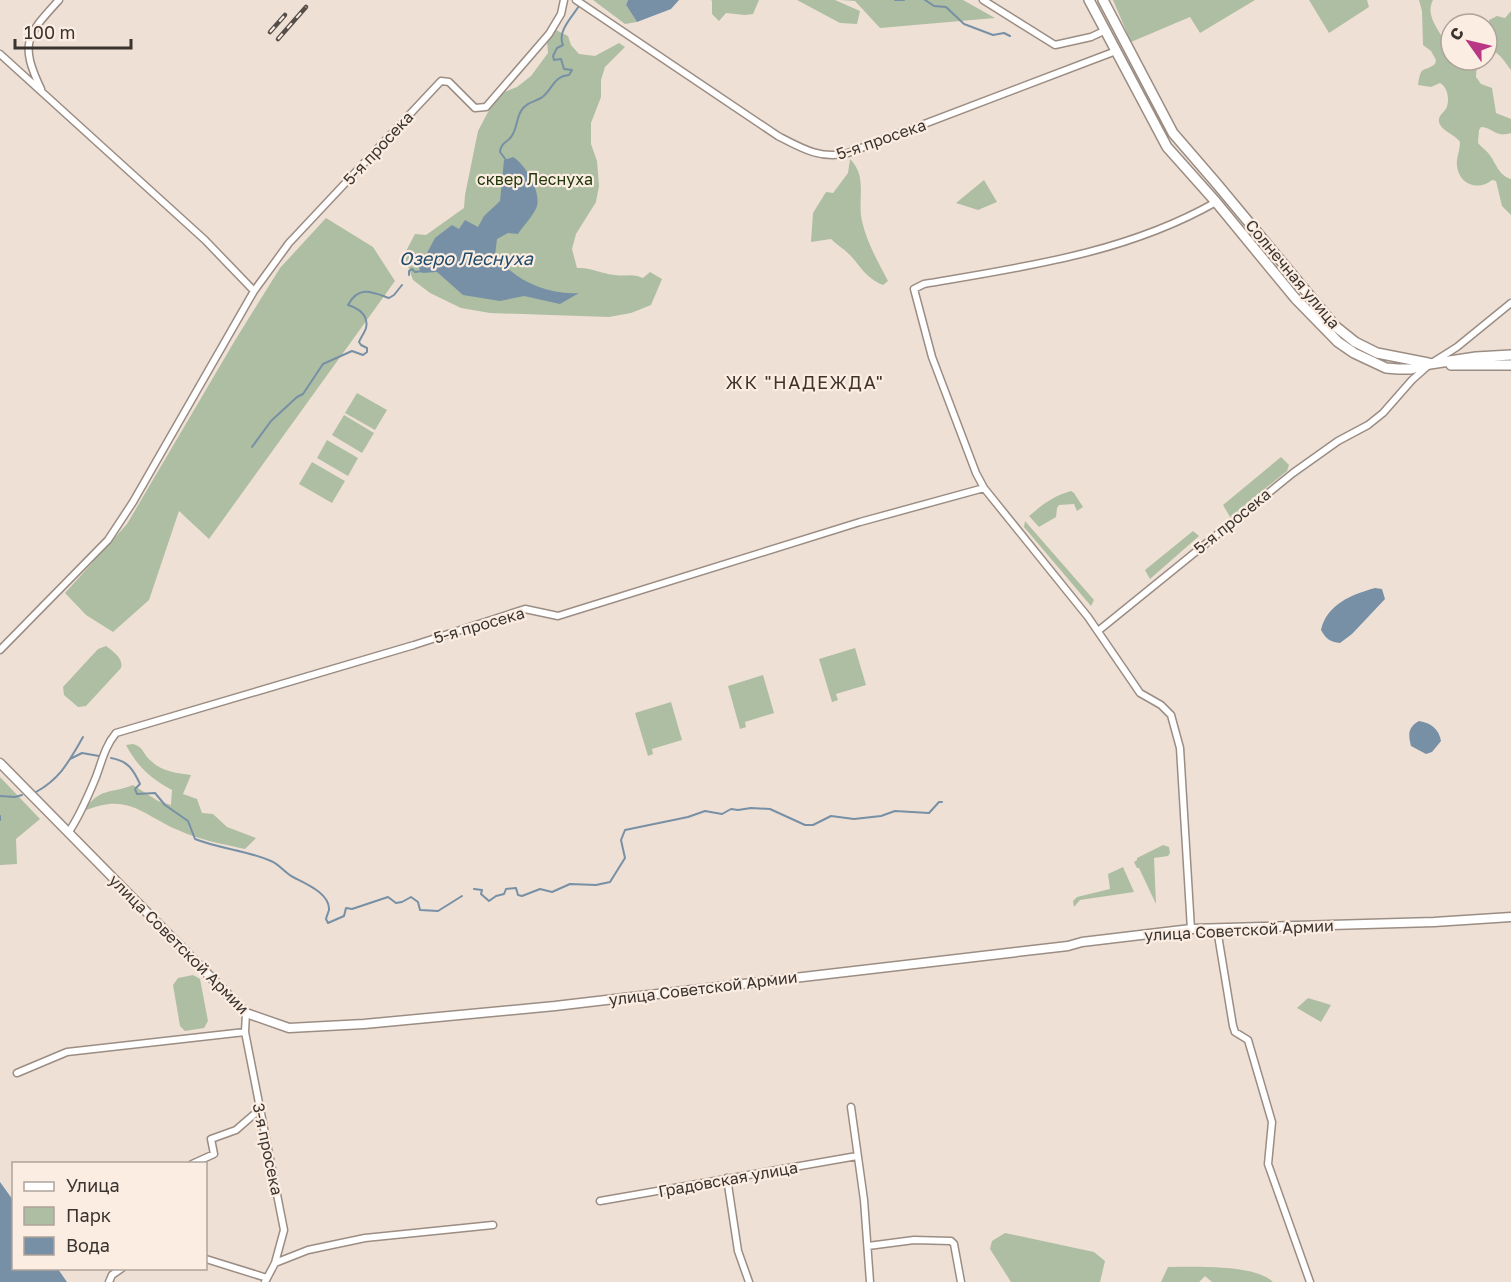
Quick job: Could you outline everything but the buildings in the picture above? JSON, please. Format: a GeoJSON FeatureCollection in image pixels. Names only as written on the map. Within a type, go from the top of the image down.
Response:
{"type":"FeatureCollection","features":[{"type":"Feature","properties":{"kind":"main road","name":"Солнечная улица"},"geometry":{"type":"LineString","coordinates":[[1089,0],[1167,147],[1310,315],[1338,342],[1354,353],[1386,368],[1411,369],[1430,363]]}},
{"type":"Feature","properties":{"kind":"main road","name":"Солнечная улица"},"geometry":{"type":"LineString","coordinates":[[1103,0],[1173,133],[1335,326],[1355,342],[1377,353],[1430,363]]}},
{"type":"Feature","properties":{"kind":"main road"},"geometry":{"type":"LineString","coordinates":[[1430,363],[1511,355]]}},
{"type":"Feature","properties":{"kind":"main road"},"geometry":{"type":"LineString","coordinates":[[1430,363],[1475,366],[1511,365]]}},
{"type":"Feature","properties":{"kind":"street"},"geometry":{"type":"LineString","coordinates":[[42,92],[32,70],[28,52],[29,39],[34,27],[59,0]]}},
{"type":"Feature","properties":{"kind":"street","name":"5-я просека"},"geometry":{"type":"LineString","coordinates":[[0,650],[108,540],[133,502],[254,291],[289,243],[441,81],[449,82],[475,108],[486,107],[549,34],[561,14],[564,0]]}},
{"type":"Feature","properties":{"kind":"street","name":"5-я просека"},"geometry":{"type":"LineString","coordinates":[[576,0],[778,136],[814,154],[836,157],[1116,51]]}},
{"type":"Feature","properties":{"kind":"street"},"geometry":{"type":"LineString","coordinates":[[982,0],[1055,45],[1091,37],[1106,30]]}},
{"type":"Feature","properties":{"kind":"street"},"geometry":{"type":"LineString","coordinates":[[0,54],[205,240],[254,291]]}},
{"type":"Feature","properties":{"kind":"street"},"geometry":{"type":"LineString","coordinates":[[1191,929],[1180,748],[1171,716],[1161,705],[1140,693],[1088,617],[984,488],[976,473],[932,357],[914,289],[924,284],[1054,262],[1160,230],[1216,202]]}},
{"type":"Feature","properties":{"kind":"street","name":"5-я просека"},"geometry":{"type":"LineString","coordinates":[[1098,631],[1293,473],[1338,441],[1368,425],[1383,413],[1430,363],[1457,347],[1511,303]]}},
{"type":"Feature","properties":{"kind":"street","name":"5-я просека"},"geometry":{"type":"LineString","coordinates":[[68,833],[76,821],[96,776],[107,744],[116,733],[414,645],[525,609],[558,616],[860,522],[984,488]]}},
{"type":"Feature","properties":{"kind":"street","name":"улица Советской Армии"},"geometry":{"type":"LineString","coordinates":[[0,763],[246,1013],[289,1028],[410,1020],[555,1006],[1068,946],[1082,942],[1191,929],[1434,922],[1511,917]]}},
{"type":"Feature","properties":{"kind":"street"},"geometry":{"type":"LineString","coordinates":[[1217,929],[1233,1026],[1235,1032],[1248,1041],[1272,1122],[1268,1164],[1310,1282]]}},
{"type":"Feature","properties":{"kind":"street","name":"3-я просека"},"geometry":{"type":"LineString","coordinates":[[246,1013],[245,1032],[284,1230],[275,1263],[266,1280]]}},
{"type":"Feature","properties":{"kind":"street","name":"улица Советской Армии"},"geometry":{"type":"LineString","coordinates":[[17,1073],[67,1052],[245,1032]]}},
{"type":"Feature","properties":{"kind":"street"},"geometry":{"type":"LineString","coordinates":[[851,1107],[864,1200],[870,1282]]}},
{"type":"Feature","properties":{"kind":"street"},"geometry":{"type":"LineString","coordinates":[[196,1162],[214,1154],[211,1139],[236,1130],[259,1110]]}},
{"type":"Feature","properties":{"kind":"street","name":"Градовская улица"},"geometry":{"type":"LineString","coordinates":[[600,1201],[857,1156]]}},
{"type":"Feature","properties":{"kind":"street"},"geometry":{"type":"LineString","coordinates":[[727,1178],[738,1251],[749,1282]]}},
{"type":"Feature","properties":{"kind":"street"},"geometry":{"type":"LineString","coordinates":[[275,1263],[308,1250],[365,1238],[493,1225]]}},
{"type":"Feature","properties":{"kind":"street"},"geometry":{"type":"LineString","coordinates":[[868,1246],[914,1240],[951,1241],[954,1244],[962,1277],[961,1282]]}},
{"type":"Feature","properties":{"kind":"street"},"geometry":{"type":"LineString","coordinates":[[207,1259],[266,1280]]}},
{"type":"Feature","properties":{"kind":"street"},"geometry":{"type":"LineString","coordinates":[[109,1282],[112,1275],[120,1270]]}},
{"type":"Feature","properties":{"kind":"green space"},"geometry":{"type":"Polygon","coordinates":[[[593,0],[628,0],[626,5],[637,22],[625,24],[593,0]]]}},
{"type":"Feature","properties":{"kind":"green space"},"geometry":{"type":"Polygon","coordinates":[[[711,0],[759,0],[753,14],[726,13],[719,21],[712,14],[711,0]]]}},
{"type":"Feature","properties":{"kind":"green space"},"geometry":{"type":"Polygon","coordinates":[[[797,0],[835,0],[860,11],[857,24],[840,23],[797,0]]]}},
{"type":"Feature","properties":{"kind":"green space"},"geometry":{"type":"Polygon","coordinates":[[[840,0],[963,0],[995,18],[880,28],[855,1],[840,0]]]}},
{"type":"Feature","properties":{"kind":"green space"},"geometry":{"type":"Polygon","coordinates":[[[1113,0],[1255,0],[1200,33],[1190,17],[1131,42],[1113,0]]]}},
{"type":"Feature","properties":{"kind":"green space"},"geometry":{"type":"Polygon","coordinates":[[[1309,0],[1367,0],[1369,7],[1329,33],[1309,0]]]}},
{"type":"Feature","properties":{"kind":"green space"},"geometry":{"type":"Polygon","coordinates":[[[1419,0],[1433,0],[1431,15],[1439,31],[1439,72],[1476,72],[1476,77],[1481,84],[1492,88],[1496,113],[1511,119],[1511,133],[1498,134],[1481,127],[1478,143],[1489,154],[1500,172],[1511,179],[1511,215],[1502,206],[1496,181],[1476,185],[1461,178],[1457,163],[1460,142],[1442,128],[1439,122],[1448,102],[1448,94],[1443,85],[1440,83],[1431,87],[1418,85],[1423,70],[1435,64],[1436,60],[1431,51],[1423,45],[1422,11],[1419,0]]]}},
{"type":"Feature","properties":{"kind":"green space"},"geometry":{"type":"Polygon","coordinates":[[[1511,11],[1511,70],[1499,55],[1499,16],[1505,18],[1511,11]]]}},
{"type":"Feature","properties":{"kind":"green space","name":"сквер Леснуха"},"geometry":{"type":"Polygon","coordinates":[[[554,29],[568,36],[571,45],[579,54],[595,56],[619,43],[625,47],[605,67],[601,80],[601,97],[591,123],[591,144],[597,161],[599,186],[596,202],[576,234],[572,249],[577,268],[643,278],[650,272],[662,279],[651,305],[631,313],[609,317],[490,313],[461,308],[430,293],[413,280],[404,255],[415,234],[426,235],[464,208],[478,131],[497,95],[517,87],[531,76],[548,53],[547,41],[554,29]]]}},
{"type":"Feature","properties":{"kind":"green space"},"geometry":{"type":"Polygon","coordinates":[[[850,159],[859,173],[864,229],[888,281],[883,285],[868,276],[850,255],[831,239],[811,242],[813,213],[826,192],[833,193],[848,173],[850,159]]]}},
{"type":"Feature","properties":{"kind":"green space"},"geometry":{"type":"Polygon","coordinates":[[[984,180],[997,202],[978,210],[956,203],[984,180]]]}},
{"type":"Feature","properties":{"kind":"green space"},"geometry":{"type":"Polygon","coordinates":[[[326,218],[373,247],[395,281],[209,539],[179,511],[149,600],[113,632],[86,615],[65,593],[127,524],[280,268],[326,218]]]}},
{"type":"Feature","properties":{"kind":"green space"},"geometry":{"type":"Polygon","coordinates":[[[357,393],[387,410],[375,430],[345,413],[357,393]]]}},
{"type":"Feature","properties":{"kind":"green space"},"geometry":{"type":"Polygon","coordinates":[[[344,415],[374,433],[362,453],[332,435],[344,415]]]}},
{"type":"Feature","properties":{"kind":"green space"},"geometry":{"type":"Polygon","coordinates":[[[327,440],[358,458],[348,476],[317,458],[327,440]]]}},
{"type":"Feature","properties":{"kind":"green space"},"geometry":{"type":"Polygon","coordinates":[[[1281,457],[1289,465],[1287,471],[1230,517],[1223,505],[1281,457]]]}},
{"type":"Feature","properties":{"kind":"green space"},"geometry":{"type":"Polygon","coordinates":[[[312,462],[345,481],[332,503],[299,484],[312,462]]]}},
{"type":"Feature","properties":{"kind":"green space"},"geometry":{"type":"Polygon","coordinates":[[[1071,491],[1083,507],[1077,511],[1074,504],[1059,505],[1056,517],[1039,527],[1029,516],[1053,498],[1071,491]]]}},
{"type":"Feature","properties":{"kind":"green space"},"geometry":{"type":"Polygon","coordinates":[[[1025,521],[1094,600],[1091,606],[1024,527],[1025,521]]]}},
{"type":"Feature","properties":{"kind":"green space"},"geometry":{"type":"Polygon","coordinates":[[[1193,531],[1199,536],[1150,579],[1145,570],[1193,531]]]}},
{"type":"Feature","properties":{"kind":"green space"},"geometry":{"type":"Polygon","coordinates":[[[106,646],[119,658],[121,668],[86,706],[78,707],[64,695],[63,687],[98,649],[106,646]]]}},
{"type":"Feature","properties":{"kind":"green space"},"geometry":{"type":"Polygon","coordinates":[[[855,648],[866,685],[836,694],[838,700],[832,702],[819,659],[855,648]]]}},
{"type":"Feature","properties":{"kind":"green space"},"geometry":{"type":"Polygon","coordinates":[[[763,675],[774,713],[745,722],[746,727],[740,729],[728,686],[763,675]]]}},
{"type":"Feature","properties":{"kind":"green space"},"geometry":{"type":"Polygon","coordinates":[[[671,702],[682,740],[652,749],[653,754],[648,756],[635,713],[671,702]]]}},
{"type":"Feature","properties":{"kind":"green space"},"geometry":{"type":"Polygon","coordinates":[[[133,744],[140,747],[147,757],[159,767],[191,775],[183,794],[197,799],[202,813],[213,814],[227,827],[256,838],[245,849],[211,841],[186,833],[134,807],[123,804],[99,806],[84,811],[100,795],[133,785],[158,801],[171,805],[172,790],[140,766],[126,745],[133,744]]]}},
{"type":"Feature","properties":{"kind":"green space"},"geometry":{"type":"Polygon","coordinates":[[[0,777],[40,819],[16,839],[17,864],[0,865],[0,777]]]}},
{"type":"Feature","properties":{"kind":"green space"},"geometry":{"type":"Polygon","coordinates":[[[1163,845],[1169,847],[1170,853],[1168,856],[1154,858],[1156,904],[1134,862],[1137,858],[1163,845]]]}},
{"type":"Feature","properties":{"kind":"green space"},"geometry":{"type":"Polygon","coordinates":[[[1123,867],[1134,892],[1080,900],[1074,907],[1073,901],[1077,897],[1110,889],[1108,874],[1123,867]]]}},
{"type":"Feature","properties":{"kind":"green space"},"geometry":{"type":"Polygon","coordinates":[[[193,975],[200,979],[208,1021],[204,1028],[185,1031],[180,1026],[173,985],[178,978],[193,975]]]}},
{"type":"Feature","properties":{"kind":"green space"},"geometry":{"type":"Polygon","coordinates":[[[1308,998],[1331,1005],[1321,1022],[1297,1008],[1308,998]]]}},
{"type":"Feature","properties":{"kind":"green space"},"geometry":{"type":"Polygon","coordinates":[[[1005,1233],[1094,1252],[1105,1261],[1100,1282],[1011,1282],[990,1249],[992,1241],[1005,1233]]]}},
{"type":"Feature","properties":{"kind":"green space"},"geometry":{"type":"Polygon","coordinates":[[[1168,1267],[1238,1269],[1264,1276],[1273,1282],[1212,1282],[1205,1276],[1199,1282],[1161,1282],[1168,1267]]]}},
{"type":"Feature","properties":{"kind":"water"},"geometry":{"type":"Polygon","coordinates":[[[628,0],[679,0],[671,9],[637,22],[626,5],[628,0]]]}},
{"type":"Feature","properties":{"kind":"water","name":"Озеро Леснуха"},"geometry":{"type":"Polygon","coordinates":[[[513,157],[531,179],[537,193],[537,206],[518,234],[508,233],[497,239],[495,255],[512,272],[532,284],[555,292],[579,293],[560,304],[524,296],[500,301],[463,295],[437,272],[422,273],[419,268],[435,238],[452,225],[459,229],[465,220],[478,227],[484,216],[500,201],[504,160],[513,157]]]}},
{"type":"Feature","properties":{"kind":"water"},"geometry":{"type":"Polygon","coordinates":[[[1375,588],[1382,589],[1385,599],[1352,634],[1340,643],[1327,638],[1321,630],[1324,621],[1334,607],[1357,594],[1375,588]]]}},
{"type":"Feature","properties":{"kind":"water"},"geometry":{"type":"Polygon","coordinates":[[[1419,721],[1434,727],[1441,741],[1432,752],[1426,754],[1411,746],[1410,742],[1411,728],[1419,721]]]}},
{"type":"Feature","properties":{"kind":"water"},"geometry":{"type":"Polygon","coordinates":[[[0,1182],[12,1199],[12,1270],[59,1270],[67,1282],[0,1282],[0,1182]]]}},
{"type":"Feature","properties":{"kind":"waterway"},"geometry":{"type":"LineString","coordinates":[[895,0],[904,0]]}},
{"type":"Feature","properties":{"kind":"waterway"},"geometry":{"type":"LineString","coordinates":[[925,0],[934,6],[946,7],[964,24],[993,35],[1004,33],[1010,36]]}},
{"type":"Feature","properties":{"kind":"waterway"},"geometry":{"type":"LineString","coordinates":[[506,160],[500,152],[513,134],[523,108],[541,98],[559,78],[569,75],[572,70],[564,69],[561,59],[554,60],[553,56],[557,48],[563,45],[563,30],[579,6]]}},
{"type":"Feature","properties":{"kind":"waterway"},"geometry":{"type":"LineString","coordinates":[[409,275],[412,269],[415,272],[422,271]]}},
{"type":"Feature","properties":{"kind":"waterway"},"geometry":{"type":"LineString","coordinates":[[252,447],[271,421],[303,394],[323,364],[352,351],[363,355],[367,352],[367,348],[359,342],[366,328],[366,319],[359,310],[348,305],[352,299],[361,292],[389,298],[402,285]]}},
{"type":"Feature","properties":{"kind":"waterway"},"geometry":{"type":"LineString","coordinates":[[36,792],[58,775],[83,737]]}},
{"type":"Feature","properties":{"kind":"waterway"},"geometry":{"type":"LineString","coordinates":[[70,759],[82,753],[99,756]]}},
{"type":"Feature","properties":{"kind":"waterway"},"geometry":{"type":"LineString","coordinates":[[111,758],[122,761],[132,770],[140,784],[135,789],[137,794],[155,793],[165,805],[188,821],[195,839],[271,861],[290,875],[316,889],[328,904],[326,919],[328,923],[344,916],[346,908],[352,909],[388,897],[396,903],[411,897],[418,902],[420,910],[438,911],[462,896]]}},
{"type":"Feature","properties":{"kind":"waterway"},"geometry":{"type":"LineString","coordinates":[[0,796],[22,795]]}},
{"type":"Feature","properties":{"kind":"waterway"},"geometry":{"type":"LineString","coordinates":[[474,889],[482,890],[481,894],[489,901],[504,894],[506,889],[516,888],[518,895],[522,896],[540,889],[552,892],[570,884],[596,885],[610,882],[625,858],[621,840],[625,830],[688,817],[705,811],[722,814],[731,809],[770,809],[805,825],[813,825],[831,816],[854,819],[881,816],[895,811],[929,813],[939,802],[942,802]]}},
{"type":"Feature","properties":{"kind":"railway"},"geometry":{"type":"LineString","coordinates":[[278,39],[306,7]]}},
{"type":"Feature","properties":{"kind":"railway"},"geometry":{"type":"LineString","coordinates":[[270,32],[285,15]]}},
{"type":"Feature","properties":{"kind":"district","name":"ЖК \"НАДЕЖДА\""},"geometry":{"type":"Point","coordinates":[805,382]}}]}
